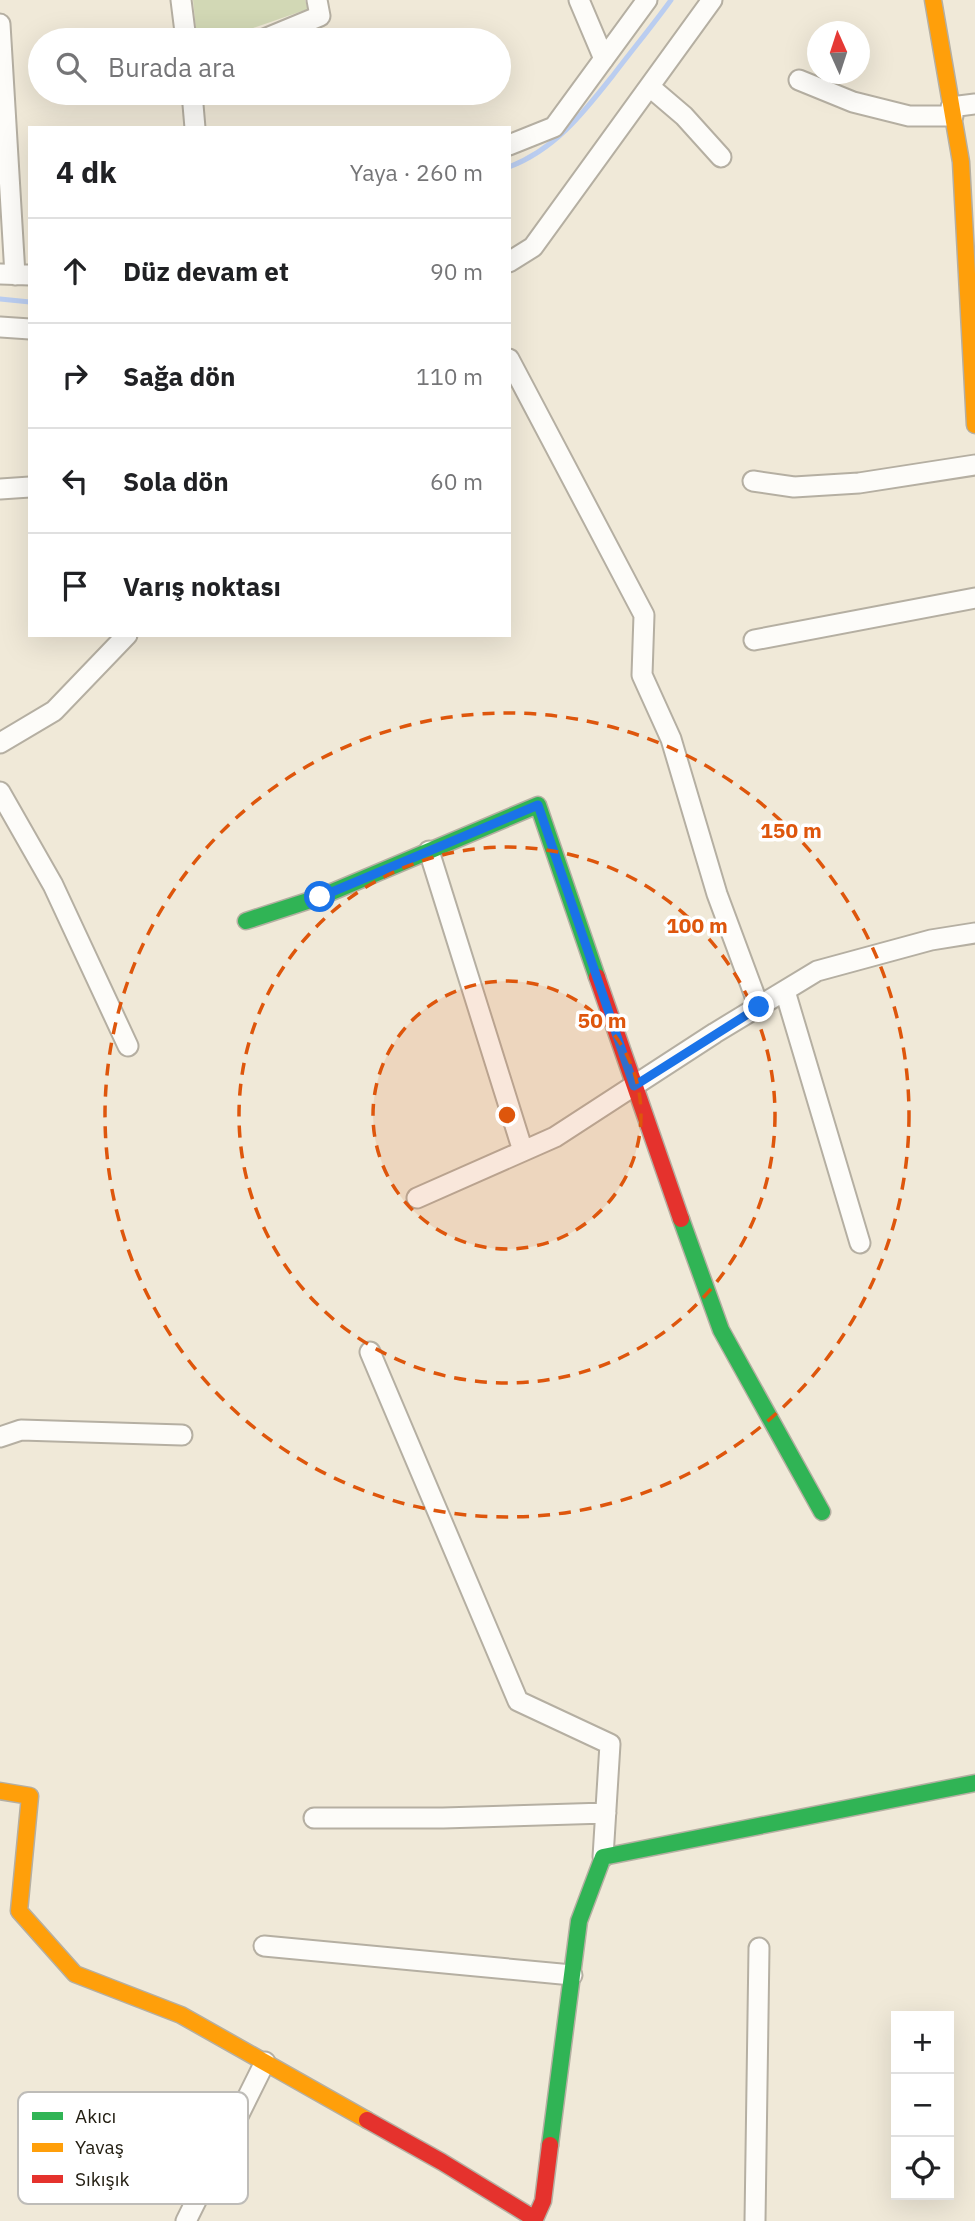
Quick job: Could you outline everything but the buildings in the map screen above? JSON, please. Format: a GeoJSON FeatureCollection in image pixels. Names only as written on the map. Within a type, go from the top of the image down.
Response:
{"type":"FeatureCollection","features":[{"type":"Feature","properties":{"kind":"street"},"geometry":{"type":"LineString","coordinates":[[181,0],[184,28]]}},
{"type":"Feature","properties":{"kind":"street"},"geometry":{"type":"LineString","coordinates":[[291,28],[320,16],[317,0]]}},
{"type":"Feature","properties":{"kind":"street"},"geometry":{"type":"LineString","coordinates":[[579,0],[604,59]]}},
{"type":"Feature","properties":{"kind":"street"},"geometry":{"type":"LineString","coordinates":[[511,144],[554,127],[647,0]]}},
{"type":"Feature","properties":{"kind":"street"},"geometry":{"type":"LineString","coordinates":[[511,261],[533,247],[712,0]]}},
{"type":"Feature","properties":{"kind":"street"},"geometry":{"type":"LineString","coordinates":[[933,0],[961,162],[975,425]]}},
{"type":"Feature","properties":{"kind":"street"},"geometry":{"type":"LineString","coordinates":[[0,24],[15,275]]}},
{"type":"Feature","properties":{"kind":"street"},"geometry":{"type":"LineString","coordinates":[[799,80],[853,102],[909,116],[952,111],[975,104]]}},
{"type":"Feature","properties":{"kind":"street"},"geometry":{"type":"LineString","coordinates":[[650,87],[684,116],[721,157]]}},
{"type":"Feature","properties":{"kind":"street"},"geometry":{"type":"LineString","coordinates":[[193,105],[195,126]]}},
{"type":"Feature","properties":{"kind":"street"},"geometry":{"type":"LineString","coordinates":[[0,327],[28,329]]}},
{"type":"Feature","properties":{"kind":"street"},"geometry":{"type":"LineString","coordinates":[[511,363],[644,615],[642,675],[671,739],[717,894],[759,1007]]}},
{"type":"Feature","properties":{"kind":"street"},"geometry":{"type":"LineString","coordinates":[[753,481],[794,487],[859,482],[975,465]]}},
{"type":"Feature","properties":{"kind":"street"},"geometry":{"type":"LineString","coordinates":[[0,489],[28,487]]}},
{"type":"Feature","properties":{"kind":"street"},"geometry":{"type":"LineString","coordinates":[[754,640],[975,598]]}},
{"type":"Feature","properties":{"kind":"street"},"geometry":{"type":"LineString","coordinates":[[0,743],[54,711],[125,637]]}},
{"type":"Feature","properties":{"kind":"street"},"geometry":{"type":"LineString","coordinates":[[0,792],[53,885],[128,1046]]}},
{"type":"Feature","properties":{"kind":"street"},"geometry":{"type":"LineString","coordinates":[[246,921],[320,897],[538,805],[721,1330],[822,1512]]}},
{"type":"Feature","properties":{"kind":"street"},"geometry":{"type":"LineString","coordinates":[[429,851],[523,1152]]}},
{"type":"Feature","properties":{"kind":"street"},"geometry":{"type":"LineString","coordinates":[[417,1198],[555,1137],[817,971],[931,940],[975,933]]}},
{"type":"Feature","properties":{"kind":"street"},"geometry":{"type":"LineString","coordinates":[[785,991],[860,1243]]}},
{"type":"Feature","properties":{"kind":"street"},"geometry":{"type":"LineString","coordinates":[[0,1791],[30,1796],[19,1911],[75,1974],[181,2015],[442,2162],[535,2219],[543,2201],[579,1921],[603,1857],[610,1744],[518,1702],[370,1352]]}},
{"type":"Feature","properties":{"kind":"street"},"geometry":{"type":"LineString","coordinates":[[0,1437],[21,1430],[182,1435]]}},
{"type":"Feature","properties":{"kind":"street"},"geometry":{"type":"LineString","coordinates":[[603,1857],[975,1783]]}},
{"type":"Feature","properties":{"kind":"street"},"geometry":{"type":"LineString","coordinates":[[314,1818],[443,1818],[606,1813]]}},
{"type":"Feature","properties":{"kind":"street"},"geometry":{"type":"LineString","coordinates":[[264,1946],[572,1975]]}},
{"type":"Feature","properties":{"kind":"street"},"geometry":{"type":"LineString","coordinates":[[755,2221],[759,1948]]}},
{"type":"Feature","properties":{"kind":"street"},"geometry":{"type":"LineString","coordinates":[[248,2096],[265,2062]]}},
{"type":"Feature","properties":{"kind":"street"},"geometry":{"type":"LineString","coordinates":[[186,2221],[194,2204]]}},
{"type":"Feature","properties":{"kind":"green space"},"geometry":{"type":"Polygon","coordinates":[[[193,0],[305,0],[308,9],[253,28],[196,28],[193,0]]]}},
{"type":"Feature","properties":{"kind":"waterway"},"geometry":{"type":"LineString","coordinates":[[511,166],[541,150],[568,128],[603,88],[671,0]]}},
{"type":"Feature","properties":{"kind":"waterway"},"geometry":{"type":"LineString","coordinates":[[0,299],[28,302]]}},
{"type":"Feature","properties":{"kind":"traffic: fast"},"geometry":{"type":"LineString","coordinates":[[246,921],[320,897],[538,805],[597,977]]}},
{"type":"Feature","properties":{"kind":"traffic: fast"},"geometry":{"type":"LineString","coordinates":[[681,1219],[721,1330],[822,1512]]}},
{"type":"Feature","properties":{"kind":"traffic: fast"},"geometry":{"type":"LineString","coordinates":[[550,2145],[579,1921],[603,1857],[975,1783]]}},
{"type":"Feature","properties":{"kind":"traffic: slow"},"geometry":{"type":"LineString","coordinates":[[933,0],[961,162],[975,425]]}},
{"type":"Feature","properties":{"kind":"traffic: slow"},"geometry":{"type":"LineString","coordinates":[[0,1791],[30,1796],[19,1911],[75,1974],[181,2015],[367,2120]]}},
{"type":"Feature","properties":{"kind":"traffic: jam"},"geometry":{"type":"LineString","coordinates":[[597,977],[681,1219]]}},
{"type":"Feature","properties":{"kind":"traffic: jam"},"geometry":{"type":"LineString","coordinates":[[367,2120],[535,2219],[543,2201],[550,2145]]}},
{"type":"Feature","properties":{"kind":"route"},"geometry":{"type":"LineString","coordinates":[[320,897],[538,805],[634,1086],[759,1007]]}}]}
